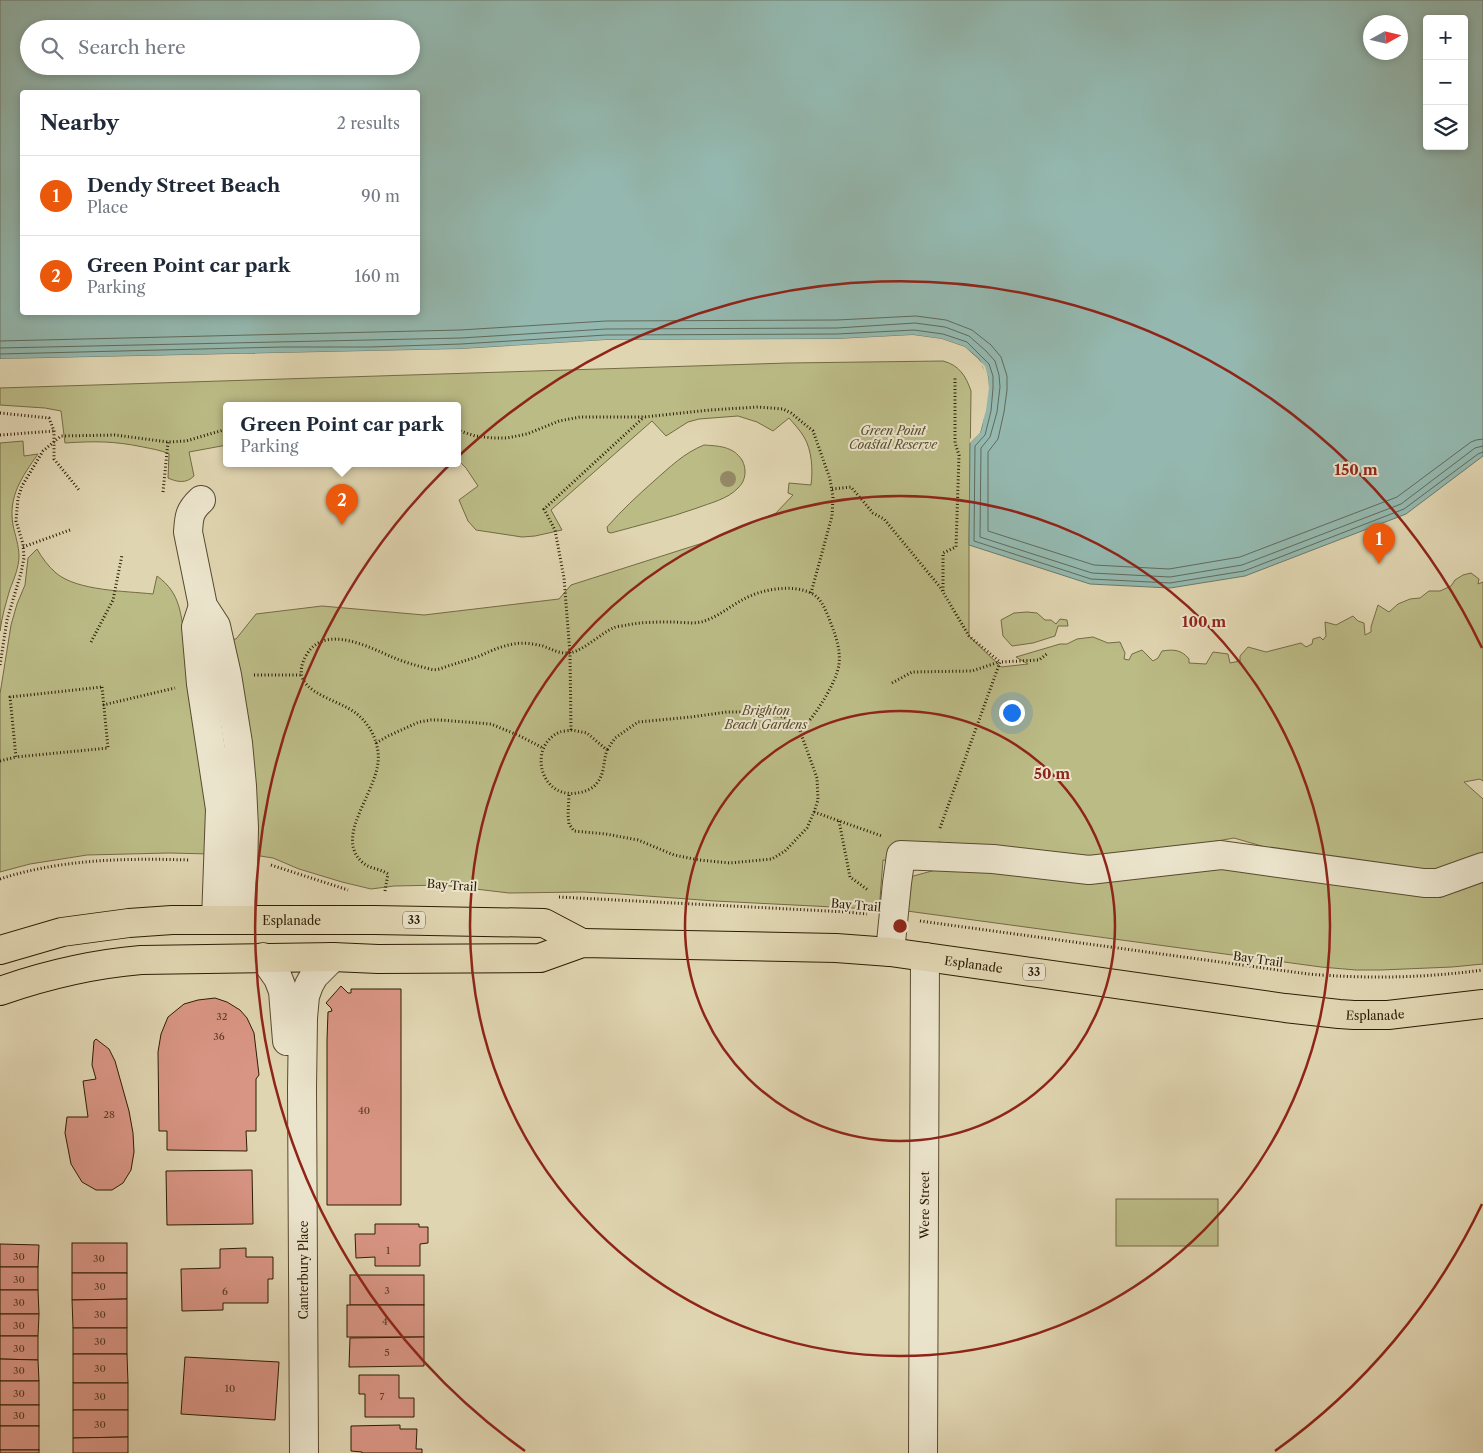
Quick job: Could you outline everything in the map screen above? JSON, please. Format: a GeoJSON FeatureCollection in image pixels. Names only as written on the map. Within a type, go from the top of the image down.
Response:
{"type":"FeatureCollection","features":[{"type":"Feature","properties":{"kind":"main road","name":"Esplanade"},"geometry":{"type":"LineString","coordinates":[[0,950],[62,932],[99,927],[148,921],[229,920],[544,923],[582,943]]}},
{"type":"Feature","properties":{"kind":"main road"},"geometry":{"type":"LineString","coordinates":[[229,920],[240,958]]}},
{"type":"Feature","properties":{"kind":"main road"},"geometry":{"type":"LineString","coordinates":[[99,927],[120,962]]}},
{"type":"Feature","properties":{"kind":"main road","name":"Esplanade"},"geometry":{"type":"LineString","coordinates":[[0,990],[61,972],[120,962],[162,959],[333,957],[540,958],[582,943],[836,948],[890,952],[1347,1015],[1388,1015],[1483,1004]]}},
{"type":"Feature","properties":{"kind":"street"},"geometry":{"type":"LineString","coordinates":[[201,500],[191,510],[188,520],[188,532],[203,606],[216,626],[227,675],[238,743],[242,786],[244,828],[229,920]]}},
{"type":"Feature","properties":{"kind":"street"},"geometry":{"type":"LineString","coordinates":[[203,606],[196,627],[201,684],[220,809],[229,920]]}},
{"type":"Feature","properties":{"kind":"street"},"geometry":{"type":"LineString","coordinates":[[890,952],[901,855],[993,859],[1088,870],[1221,855],[1424,883],[1438,882],[1483,867]]}},
{"type":"Feature","properties":{"kind":"street","name":"Canterbury Place"},"geometry":{"type":"LineString","coordinates":[[304,1453],[303,1018],[305,996],[314,976],[333,957]]}},
{"type":"Feature","properties":{"kind":"street","name":"Were Street"},"geometry":{"type":"LineString","coordinates":[[923,1453],[925,957]]}},
{"type":"Feature","properties":{"kind":"street","name":"Canterbury Place"},"geometry":{"type":"LineString","coordinates":[[240,958],[281,985],[288,1052],[302,1088]]}},
{"type":"Feature","properties":{"kind":"path"},"geometry":{"type":"LineString","coordinates":[[943,592],[943,553],[956,547],[959,455],[955,443],[955,378]]}},
{"type":"Feature","properties":{"kind":"path"},"geometry":{"type":"LineString","coordinates":[[461,431],[475,436],[507,438],[527,434],[559,421],[580,417],[644,417],[758,407],[783,409],[792,413],[813,431],[830,479],[833,497],[832,516],[812,593]]}},
{"type":"Feature","properties":{"kind":"path"},"geometry":{"type":"LineString","coordinates":[[0,413],[49,418],[54,430],[54,459],[79,490]]}},
{"type":"Feature","properties":{"kind":"path"},"geometry":{"type":"LineString","coordinates":[[571,730],[570,654],[564,578],[555,530],[544,509],[644,417]]}},
{"type":"Feature","properties":{"kind":"path"},"geometry":{"type":"LineString","coordinates":[[0,435],[54,430]]}},
{"type":"Feature","properties":{"kind":"path"},"geometry":{"type":"LineString","coordinates":[[0,665],[7,620],[24,558],[16,521],[18,498],[22,486],[43,451],[61,436],[115,434],[168,442],[186,441],[223,430]]}},
{"type":"Feature","properties":{"kind":"path"},"geometry":{"type":"LineString","coordinates":[[163,492],[168,442]]}},
{"type":"Feature","properties":{"kind":"path"},"geometry":{"type":"LineString","coordinates":[[832,489],[851,487],[873,512],[884,518],[943,592],[969,636],[1000,662]]}},
{"type":"Feature","properties":{"kind":"path"},"geometry":{"type":"LineString","coordinates":[[23,547],[70,530]]}},
{"type":"Feature","properties":{"kind":"path"},"geometry":{"type":"LineString","coordinates":[[91,642],[112,600],[122,555]]}},
{"type":"Feature","properties":{"kind":"path"},"geometry":{"type":"LineString","coordinates":[[394,892],[384,892],[388,874],[362,862],[352,849],[351,839],[354,826],[375,781],[378,769],[378,754],[372,732],[357,714],[311,690],[305,684],[301,675],[303,662],[308,652],[324,640],[348,640],[364,644],[394,658],[434,670],[515,643],[543,646],[560,653],[570,654],[615,627],[650,622],[701,622],[762,591],[790,589],[812,593],[821,602],[835,632],[840,656],[837,674],[830,688],[811,719],[800,731]]}},
{"type":"Feature","properties":{"kind":"path"},"geometry":{"type":"LineString","coordinates":[[892,683],[912,672],[972,671],[1000,662],[1039,660],[1048,653]]}},
{"type":"Feature","properties":{"kind":"path"},"geometry":{"type":"LineString","coordinates":[[930,857],[1000,662]]}},
{"type":"Feature","properties":{"kind":"path"},"geometry":{"type":"LineString","coordinates":[[227,675],[301,675]]}},
{"type":"Feature","properties":{"kind":"path"},"geometry":{"type":"LineString","coordinates":[[103,705],[178,687],[201,684]]}},
{"type":"Feature","properties":{"kind":"path"},"geometry":{"type":"LineString","coordinates":[[0,761],[16,757],[108,748],[102,687],[10,697],[16,757]]}},
{"type":"Feature","properties":{"kind":"path"},"geometry":{"type":"LineString","coordinates":[[569,795],[569,824],[574,831],[638,840],[674,855],[707,861],[730,862],[772,859],[784,851],[807,828],[814,812],[819,791],[817,778],[800,731],[787,718],[749,712],[719,712],[638,722],[615,738],[604,757],[604,772],[596,784],[584,792],[569,795],[556,790],[544,778],[541,762],[544,748],[549,740],[559,733],[571,730],[587,733],[607,750]]}},
{"type":"Feature","properties":{"kind":"path"},"geometry":{"type":"LineString","coordinates":[[376,744],[388,736],[419,722],[440,720],[490,724],[544,748]]}},
{"type":"Feature","properties":{"kind":"path"},"geometry":{"type":"LineString","coordinates":[[814,812],[884,836]]}},
{"type":"Feature","properties":{"kind":"path"},"geometry":{"type":"LineString","coordinates":[[839,821],[850,877],[894,912]]}},
{"type":"Feature","properties":{"kind":"path"},"geometry":{"type":"LineString","coordinates":[[0,880],[25,871],[88,861],[142,858],[174,859]]}},
{"type":"Feature","properties":{"kind":"path"},"geometry":{"type":"LineString","coordinates":[[265,863],[350,890]]}},
{"type":"Feature","properties":{"kind":"path","name":"Bay Trail"},"geometry":{"type":"LineString","coordinates":[[556,897],[847,912],[894,912],[1308,974],[1393,978],[1444,975],[1483,970]]}},
{"type":"Feature","properties":{"kind":"green space"},"geometry":{"type":"Polygon","coordinates":[[[943,361],[958,368],[961,372],[971,391],[969,636],[1001,667],[1028,664],[1016,657],[1060,644],[1067,644],[1077,639],[1093,637],[1108,643],[1120,642],[1125,653],[1124,659],[1129,660],[1132,654],[1142,650],[1153,661],[1158,658],[1162,651],[1170,650],[1184,654],[1189,659],[1189,663],[1206,664],[1213,652],[1228,654],[1230,663],[1240,661],[1240,656],[1248,647],[1266,652],[1301,643],[1306,647],[1312,644],[1313,639],[1320,637],[1323,640],[1326,636],[1325,622],[1336,625],[1353,616],[1358,621],[1364,623],[1365,635],[1371,632],[1378,605],[1389,612],[1398,604],[1410,599],[1420,598],[1429,591],[1440,591],[1451,586],[1455,580],[1463,575],[1471,573],[1479,579],[1478,584],[1483,582],[1483,781],[1480,779],[1464,782],[1483,799],[1483,860],[1436,875],[1279,851],[1234,838],[1116,859],[938,842],[890,861],[883,860],[879,912],[853,908],[583,892],[509,893],[442,885],[394,886],[371,889],[299,869],[273,858],[254,855],[169,853],[87,855],[30,864],[0,872],[0,694],[11,625],[25,585],[28,558],[37,549],[45,562],[56,573],[65,579],[89,587],[153,594],[157,576],[176,598],[186,643],[236,639],[256,614],[322,606],[424,615],[559,599],[571,585],[709,541],[776,513],[793,495],[788,493],[789,483],[811,485],[812,473],[807,442],[789,418],[773,431],[757,422],[738,416],[699,419],[688,422],[666,436],[652,421],[551,510],[562,530],[522,537],[476,530],[468,521],[459,500],[478,486],[461,463],[461,402],[223,402],[223,446],[189,452],[194,476],[181,482],[168,478],[169,454],[133,445],[95,442],[65,443],[61,411],[0,405],[0,388],[788,363],[943,361]]]}},
{"type":"Feature","properties":{"kind":"green space"},"geometry":{"type":"Polygon","coordinates":[[[23,441],[24,456],[38,454],[14,496],[12,515],[19,560],[0,631],[0,443],[23,441]]]}},
{"type":"Feature","properties":{"kind":"green space"},"geometry":{"type":"Polygon","coordinates":[[[704,445],[730,449],[744,463],[744,478],[741,485],[734,492],[719,500],[686,512],[611,533],[608,532],[607,527],[642,492],[678,461],[704,445]]]}},
{"type":"Feature","properties":{"kind":"green space"},"geometry":{"type":"Polygon","coordinates":[[[1014,613],[1037,613],[1045,620],[1051,620],[1056,624],[1060,619],[1067,620],[1068,626],[1058,626],[1055,636],[1033,643],[1012,646],[1003,636],[1001,620],[1014,613]]]}},
{"type":"Feature","properties":{"kind":"green space"},"geometry":{"type":"Polygon","coordinates":[[[1239,863],[1483,880],[1483,964],[1381,970],[1321,967],[907,911],[906,878],[954,865],[1239,863]]]}},
{"type":"Feature","properties":{"kind":"green space"},"geometry":{"type":"Polygon","coordinates":[[[1116,1199],[1218,1199],[1218,1246],[1116,1246],[1116,1199]]]}},
{"type":"Feature","properties":{"kind":"water"},"geometry":{"type":"Polygon","coordinates":[[[0,0],[1483,0],[1483,456],[1406,514],[1245,576],[1170,588],[1090,584],[969,545],[970,443],[980,433],[982,426],[988,377],[979,359],[965,347],[942,339],[913,335],[837,339],[606,340],[461,349],[0,359],[0,0]]]}},
{"type":"Feature","properties":{"kind":"pier"},"geometry":{"type":"Polygon","coordinates":[[[913,335],[942,339],[965,347],[985,366],[989,388],[986,410],[980,433],[970,443],[970,439],[978,431],[983,410],[986,388],[983,367],[964,349],[942,341],[913,337],[837,341],[606,342],[461,351],[0,362],[0,359],[461,349],[606,340],[837,339],[913,335]]]}},
{"type":"Feature","properties":{"kind":"building"},"geometry":{"type":"Polygon","coordinates":[[[341,986],[348,993],[351,993],[351,989],[401,989],[401,1205],[327,1205],[327,1040],[328,1012],[332,1011],[326,1003],[341,986]]]}},
{"type":"Feature","properties":{"kind":"building"},"geometry":{"type":"Polygon","coordinates":[[[215,998],[227,1002],[240,1010],[247,1018],[254,1033],[259,1075],[256,1079],[256,1131],[246,1131],[247,1151],[167,1150],[167,1131],[159,1131],[158,1052],[161,1034],[168,1017],[184,1004],[215,998]]]}},
{"type":"Feature","properties":{"kind":"building"},"geometry":{"type":"Polygon","coordinates":[[[96,1039],[109,1049],[115,1061],[133,1133],[134,1152],[131,1170],[123,1183],[112,1190],[96,1190],[82,1182],[71,1164],[65,1133],[67,1117],[88,1117],[83,1081],[96,1079],[92,1065],[94,1041],[96,1039]]]}},
{"type":"Feature","properties":{"kind":"building"},"geometry":{"type":"Polygon","coordinates":[[[252,1170],[253,1224],[167,1225],[166,1171],[252,1170]]]}},
{"type":"Feature","properties":{"kind":"building"},"geometry":{"type":"Polygon","coordinates":[[[375,1224],[419,1224],[419,1227],[428,1227],[428,1243],[420,1244],[420,1266],[375,1266],[375,1257],[356,1258],[355,1234],[375,1234],[375,1224]]]}},
{"type":"Feature","properties":{"kind":"building"},"geometry":{"type":"Polygon","coordinates":[[[72,1243],[127,1243],[127,1273],[72,1273],[72,1243]]]}},
{"type":"Feature","properties":{"kind":"building"},"geometry":{"type":"Polygon","coordinates":[[[0,1244],[39,1245],[38,1267],[0,1267],[0,1244]]]}},
{"type":"Feature","properties":{"kind":"building"},"geometry":{"type":"Polygon","coordinates":[[[246,1248],[246,1257],[273,1257],[273,1279],[268,1279],[268,1303],[223,1303],[223,1310],[182,1311],[181,1269],[220,1268],[220,1249],[246,1248]]]}},
{"type":"Feature","properties":{"kind":"building"},"geometry":{"type":"Polygon","coordinates":[[[0,1267],[38,1267],[38,1290],[0,1290],[0,1267]]]}},
{"type":"Feature","properties":{"kind":"building"},"geometry":{"type":"Polygon","coordinates":[[[72,1273],[127,1273],[127,1299],[72,1300],[72,1273]]]}},
{"type":"Feature","properties":{"kind":"building"},"geometry":{"type":"Polygon","coordinates":[[[350,1275],[424,1275],[424,1305],[350,1305],[350,1275]]]}},
{"type":"Feature","properties":{"kind":"building"},"geometry":{"type":"Polygon","coordinates":[[[0,1290],[38,1290],[39,1314],[0,1314],[0,1290]]]}},
{"type":"Feature","properties":{"kind":"building"},"geometry":{"type":"Polygon","coordinates":[[[127,1299],[127,1328],[73,1328],[72,1300],[127,1299]]]}},
{"type":"Feature","properties":{"kind":"building"},"geometry":{"type":"Polygon","coordinates":[[[347,1305],[424,1305],[424,1337],[347,1337],[347,1305]]]}},
{"type":"Feature","properties":{"kind":"building"},"geometry":{"type":"Polygon","coordinates":[[[0,1314],[39,1314],[38,1336],[0,1336],[0,1314]]]}},
{"type":"Feature","properties":{"kind":"building"},"geometry":{"type":"Polygon","coordinates":[[[73,1328],[127,1328],[127,1354],[73,1354],[73,1328]]]}},
{"type":"Feature","properties":{"kind":"building"},"geometry":{"type":"Polygon","coordinates":[[[0,1336],[38,1336],[38,1360],[0,1359],[0,1336]]]}},
{"type":"Feature","properties":{"kind":"building"},"geometry":{"type":"Polygon","coordinates":[[[424,1337],[424,1366],[349,1367],[350,1338],[424,1337]]]}},
{"type":"Feature","properties":{"kind":"building"},"geometry":{"type":"Polygon","coordinates":[[[73,1354],[127,1354],[128,1383],[73,1383],[73,1354]]]}},
{"type":"Feature","properties":{"kind":"building"},"geometry":{"type":"Polygon","coordinates":[[[185,1357],[279,1362],[275,1420],[181,1414],[185,1357]]]}},
{"type":"Feature","properties":{"kind":"building"},"geometry":{"type":"Polygon","coordinates":[[[0,1359],[38,1360],[39,1381],[0,1381],[0,1359]]]}},
{"type":"Feature","properties":{"kind":"building"},"geometry":{"type":"Polygon","coordinates":[[[359,1375],[399,1375],[399,1398],[414,1398],[414,1417],[365,1417],[365,1394],[359,1394],[359,1375]]]}},
{"type":"Feature","properties":{"kind":"building"},"geometry":{"type":"Polygon","coordinates":[[[0,1381],[39,1381],[39,1405],[0,1405],[0,1381]]]}},
{"type":"Feature","properties":{"kind":"building"},"geometry":{"type":"Polygon","coordinates":[[[73,1383],[128,1383],[128,1410],[73,1410],[73,1383]]]}},
{"type":"Feature","properties":{"kind":"building"},"geometry":{"type":"Polygon","coordinates":[[[0,1405],[39,1405],[39,1426],[0,1426],[0,1405]]]}},
{"type":"Feature","properties":{"kind":"building"},"geometry":{"type":"Polygon","coordinates":[[[73,1410],[128,1410],[128,1437],[73,1438],[73,1410]]]}},
{"type":"Feature","properties":{"kind":"building"},"geometry":{"type":"Polygon","coordinates":[[[400,1425],[400,1429],[417,1429],[416,1449],[422,1449],[422,1453],[362,1453],[351,1451],[351,1426],[400,1425]]]}},
{"type":"Feature","properties":{"kind":"building"},"geometry":{"type":"Polygon","coordinates":[[[0,1426],[39,1426],[39,1450],[0,1450],[0,1426]]]}},
{"type":"Feature","properties":{"kind":"building"},"geometry":{"type":"Polygon","coordinates":[[[128,1437],[128,1453],[73,1453],[73,1438],[128,1437]]]}},
{"type":"Feature","properties":{"kind":"building"},"geometry":{"type":"Polygon","coordinates":[[[0,1450],[39,1450],[39,1453],[0,1453],[0,1450]]]}},
{"type":"Feature","properties":{"kind":"place","name":"Green Point car park"},"geometry":{"type":"Point","coordinates":[342,525]}},
{"type":"Feature","properties":{"kind":"place","name":"Dendy Street Beach"},"geometry":{"type":"Point","coordinates":[1379,564]}},
{"type":"Feature","properties":{"kind":"park label","name":"Green Point Coastal Reserve"},"geometry":{"type":"Point","coordinates":[893,437]}},
{"type":"Feature","properties":{"kind":"park label","name":"Brighton Beach Gardens"},"geometry":{"type":"Point","coordinates":[766,717]}}]}
